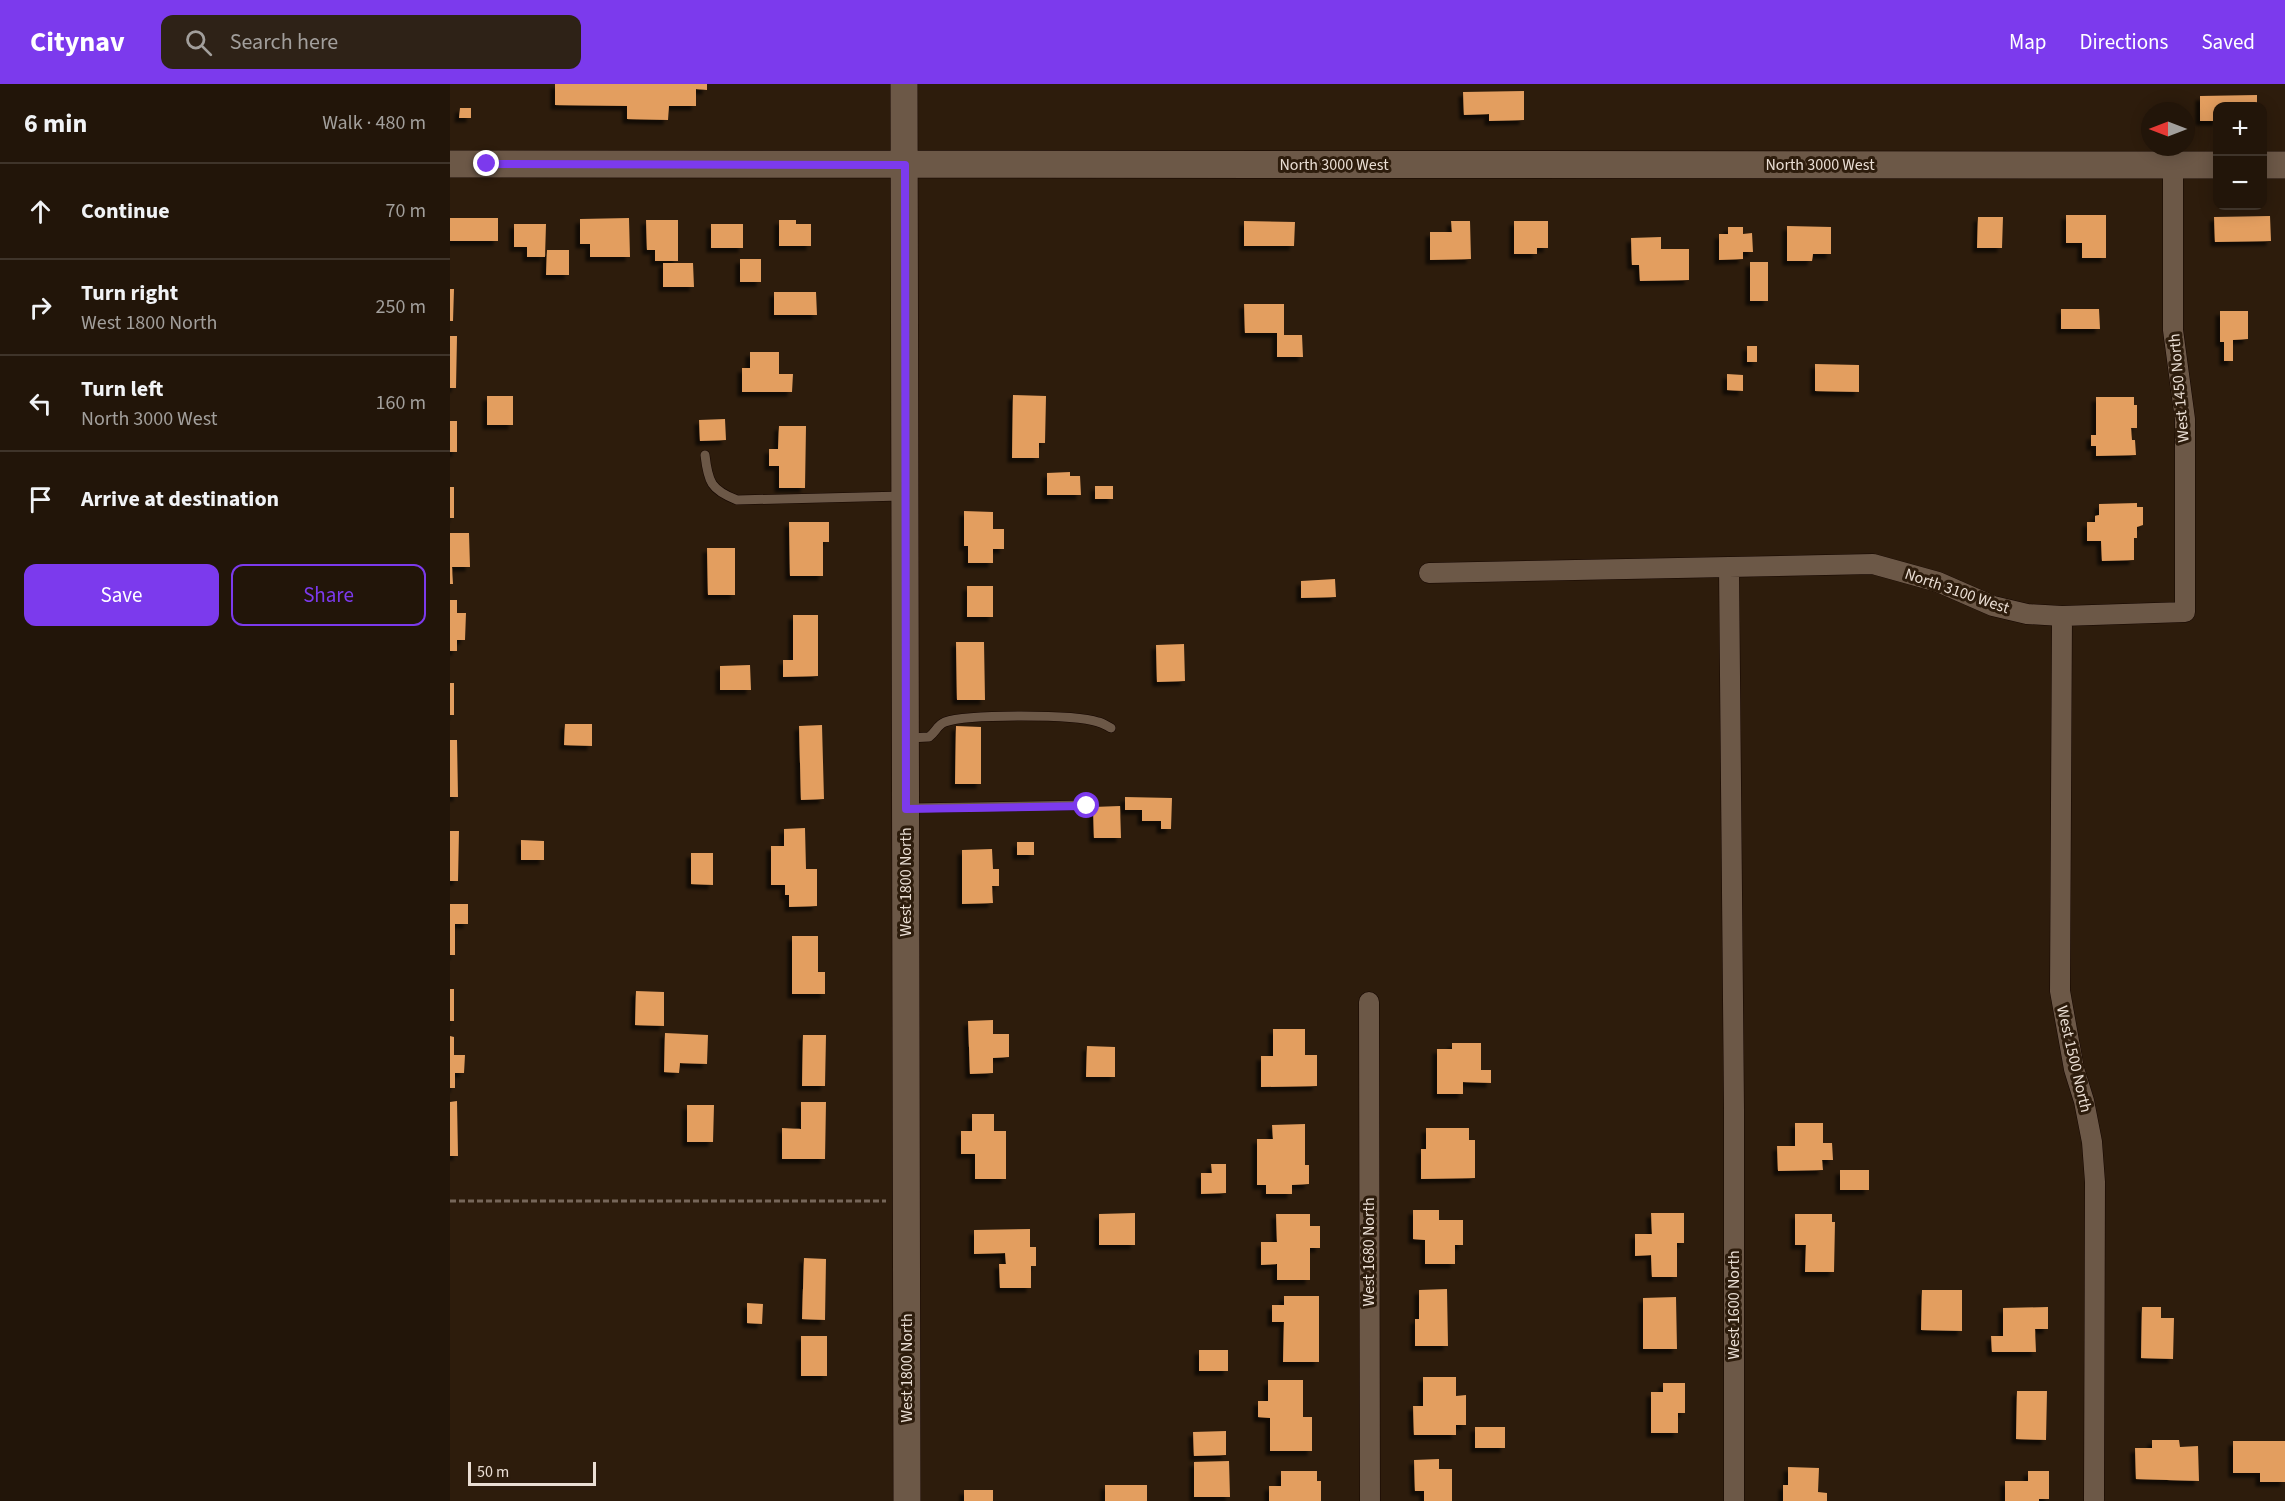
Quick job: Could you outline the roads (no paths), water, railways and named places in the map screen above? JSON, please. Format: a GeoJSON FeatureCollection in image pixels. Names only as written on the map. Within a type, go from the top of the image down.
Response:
{"type":"FeatureCollection","features":[{"type":"Feature","properties":{"kind":"main road","name":"West 1800 North"},"geometry":{"type":"LineString","coordinates":[[904,84],[907,1501]]}},
{"type":"Feature","properties":{"kind":"main road","name":"North 3000 West"},"geometry":{"type":"LineString","coordinates":[[450,164],[2213,165]]}},
{"type":"Feature","properties":{"kind":"main road"},"geometry":{"type":"LineString","coordinates":[[2267,165],[2285,165]]}},
{"type":"Feature","properties":{"kind":"street","name":"West 1450 North"},"geometry":{"type":"LineString","coordinates":[[2173,165],[2173,330],[2185,419],[2185,612]]}},
{"type":"Feature","properties":{"kind":"street","name":"North 3100 West"},"geometry":{"type":"LineString","coordinates":[[1429,573],[1873,564],[1938,582],[1993,606],[2027,614],[2061,616],[2185,612]]}},
{"type":"Feature","properties":{"kind":"street","name":"West 1600 North"},"geometry":{"type":"LineString","coordinates":[[1729,567],[1734,1109],[1734,1501]]}},
{"type":"Feature","properties":{"kind":"street","name":"West 1500 North"},"geometry":{"type":"LineString","coordinates":[[2061,616],[2060,991],[2074,1069],[2084,1101],[2092,1142],[2094,1172],[2094,1501]]}},
{"type":"Feature","properties":{"kind":"street","name":"West 1680 North"},"geometry":{"type":"LineString","coordinates":[[1369,1002],[1370,1501]]}},
{"type":"Feature","properties":{"kind":"lane"},"geometry":{"type":"LineString","coordinates":[[705,455],[707,477],[714,488],[723,495],[737,500],[905,496]]}},
{"type":"Feature","properties":{"kind":"lane"},"geometry":{"type":"LineString","coordinates":[[906,738],[929,737],[944,722],[979,717],[1081,719],[1098,722],[1111,728]]}},
{"type":"Feature","properties":{"kind":"lane"},"geometry":{"type":"LineString","coordinates":[[906,809],[1087,806]]}}]}
